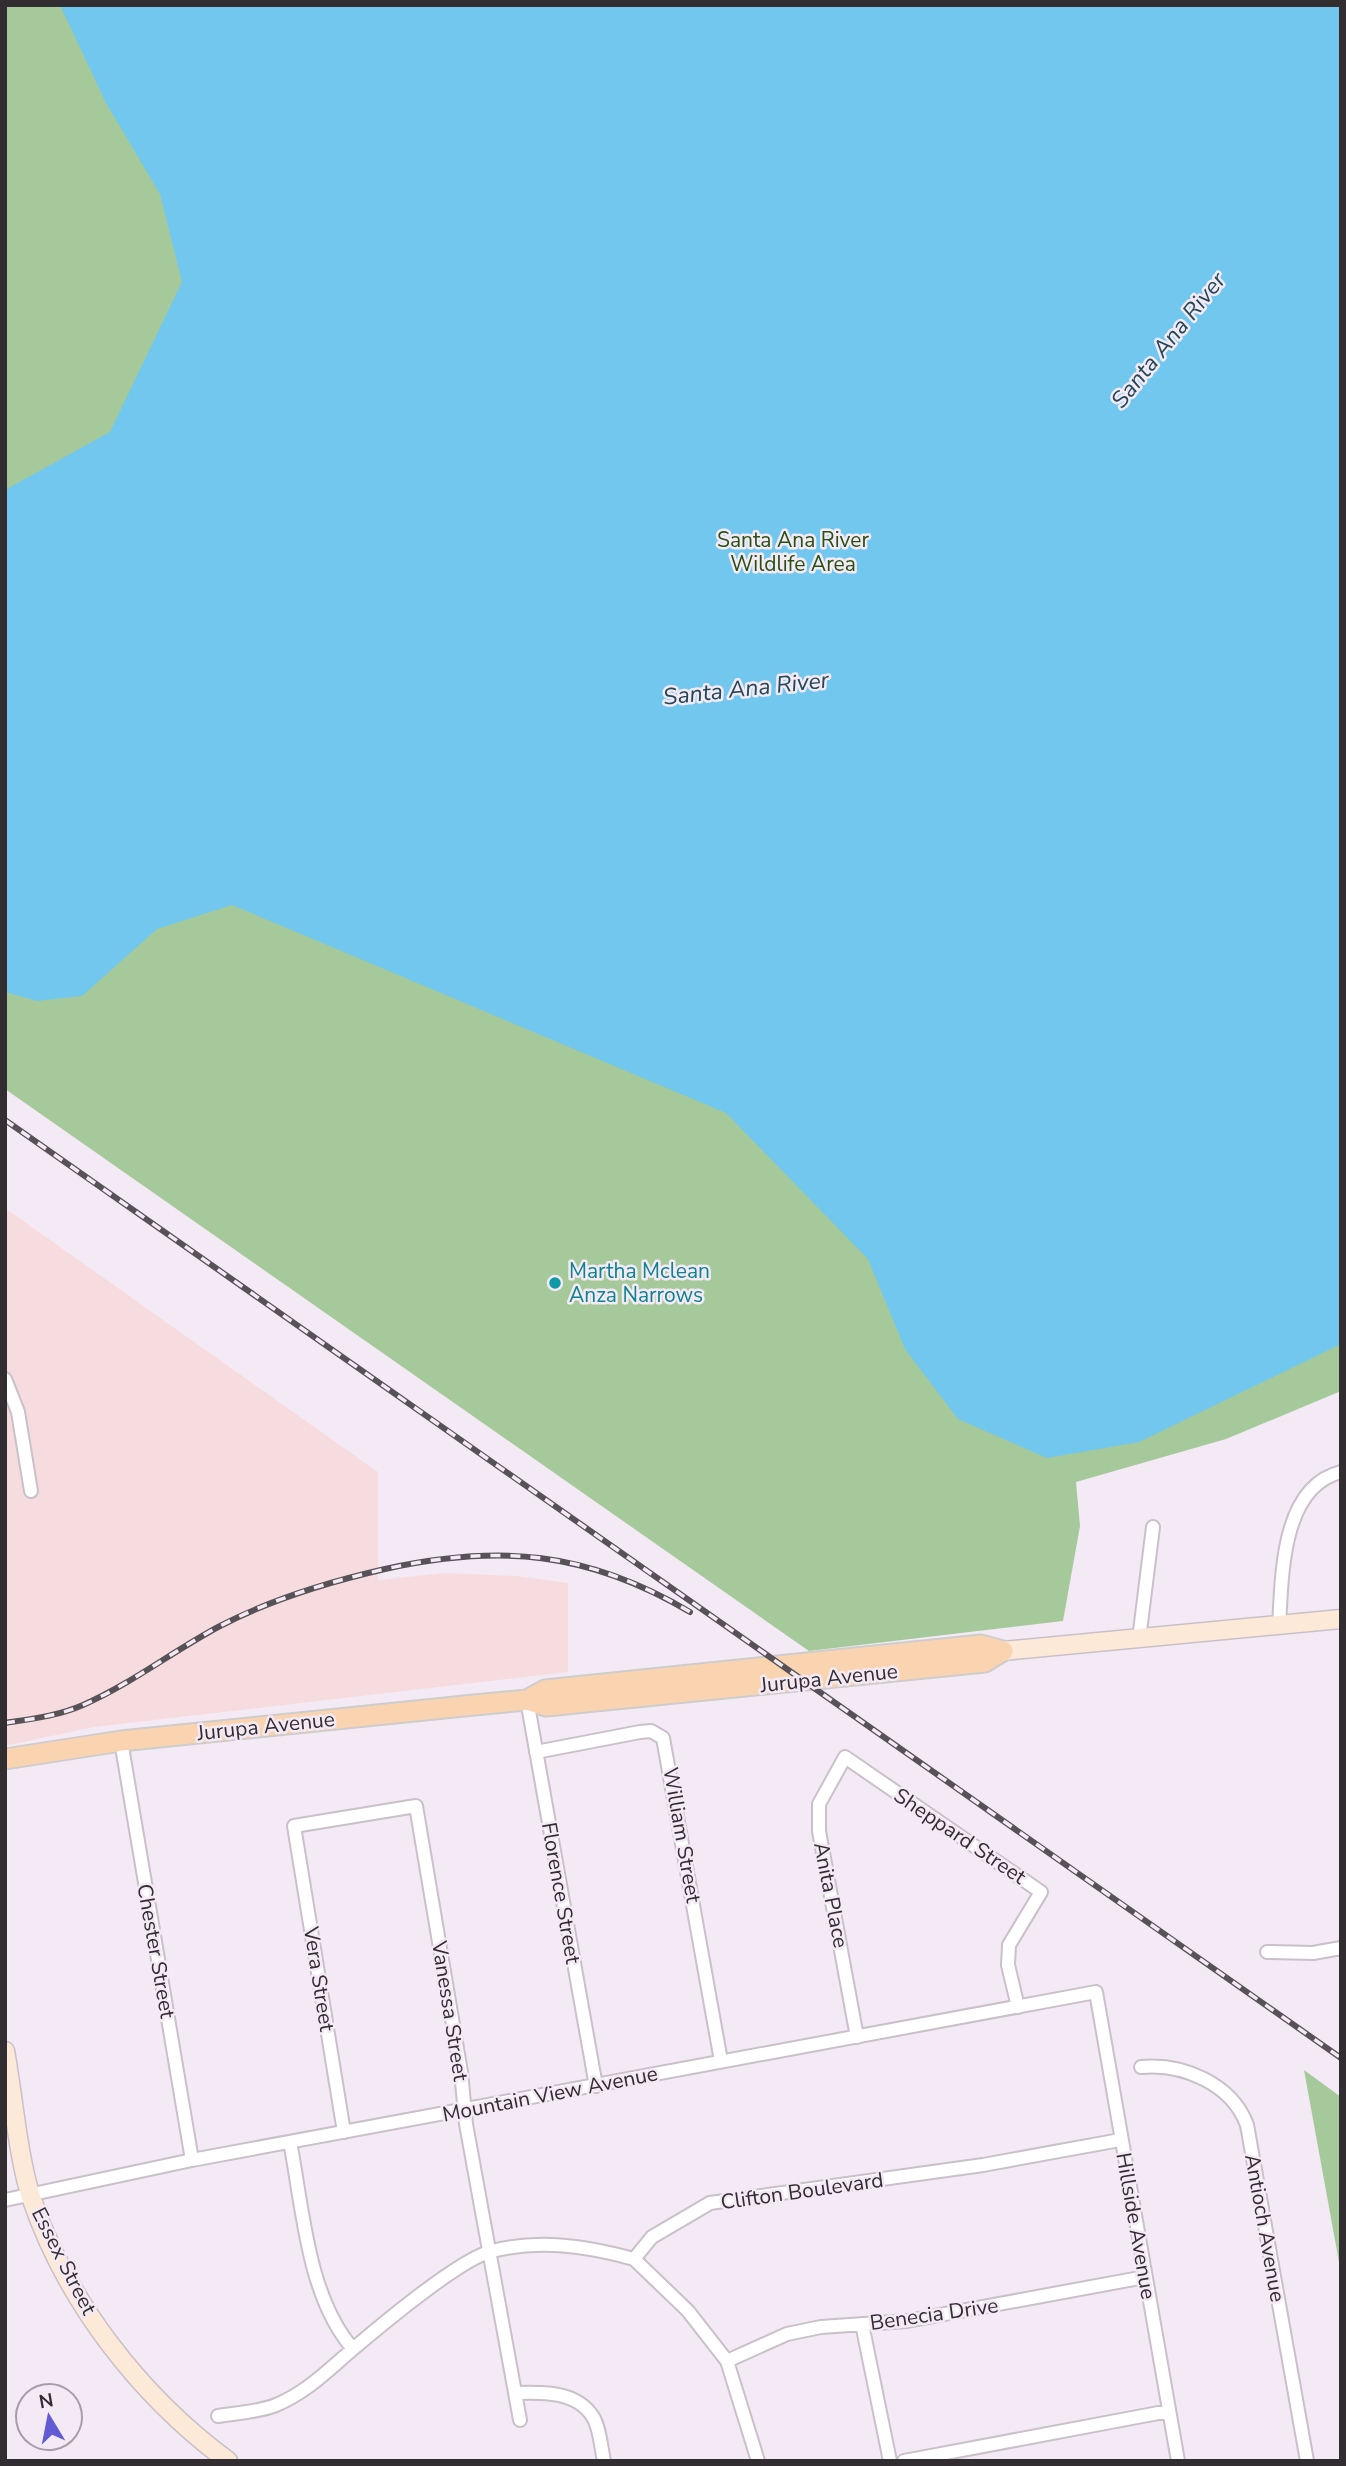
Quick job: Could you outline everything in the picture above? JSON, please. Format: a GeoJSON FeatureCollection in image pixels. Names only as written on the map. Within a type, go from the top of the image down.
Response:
{"type":"FeatureCollection","features":[{"type":"Feature","properties":{"kind":"main road","name":"Jurupa Avenue"},"geometry":{"type":"LineString","coordinates":[[5,1759],[121,1741],[527,1700],[546,1706],[985,1662],[1003,1651]]}},
{"type":"Feature","properties":{"kind":"street"},"geometry":{"type":"LineString","coordinates":[[5,1379],[18,1412],[31,1491]]}},
{"type":"Feature","properties":{"kind":"street"},"geometry":{"type":"LineString","coordinates":[[1279,1626],[1282,1574],[1297,1507],[1310,1489],[1341,1472]]}},
{"type":"Feature","properties":{"kind":"street"},"geometry":{"type":"LineString","coordinates":[[1139,1639],[1153,1527]]}},
{"type":"Feature","properties":{"kind":"street","name":"Jurupa Avenue"},"geometry":{"type":"LineString","coordinates":[[1003,1651],[1341,1619]]}},
{"type":"Feature","properties":{"kind":"street","name":"Florence Street"},"geometry":{"type":"LineString","coordinates":[[527,1700],[596,2086]]}},
{"type":"Feature","properties":{"kind":"street","name":"William Street"},"geometry":{"type":"LineString","coordinates":[[536,1752],[640,1732],[651,1731],[663,1738],[721,2061]]}},
{"type":"Feature","properties":{"kind":"street","name":"Chester Street"},"geometry":{"type":"LineString","coordinates":[[121,1741],[192,2160]]}},
{"type":"Feature","properties":{"kind":"street","name":"Sheppard Street"},"geometry":{"type":"LineString","coordinates":[[845,1757],[1041,1892],[1009,1945],[1009,1965],[1018,2007]]}},
{"type":"Feature","properties":{"kind":"street","name":"Anita Place"},"geometry":{"type":"LineString","coordinates":[[845,1757],[819,1804],[819,1831],[858,2037]]}},
{"type":"Feature","properties":{"kind":"street","name":"Vanessa Street"},"geometry":{"type":"LineString","coordinates":[[294,1826],[415,1806],[520,2420]]}},
{"type":"Feature","properties":{"kind":"street","name":"Vera Street"},"geometry":{"type":"LineString","coordinates":[[294,1826],[344,2132]]}},
{"type":"Feature","properties":{"kind":"street"},"geometry":{"type":"LineString","coordinates":[[1267,1952],[1313,1954],[1341,1948]]}},
{"type":"Feature","properties":{"kind":"street","name":"Mountain View Avenue"},"geometry":{"type":"LineString","coordinates":[[5,2200],[192,2160],[1096,1992]]}},
{"type":"Feature","properties":{"kind":"street","name":"Hillside Avenue"},"geometry":{"type":"LineString","coordinates":[[1096,1992],[1178,2461]]}},
{"type":"Feature","properties":{"kind":"street","name":"Essex Street"},"geometry":{"type":"LineString","coordinates":[[5,2050],[30,2195],[70,2283],[105,2336],[175,2417],[229,2461]]}},
{"type":"Feature","properties":{"kind":"street","name":"Antioch Avenue"},"geometry":{"type":"LineString","coordinates":[[1141,2067],[1164,2064],[1178,2067],[1229,2096],[1241,2108],[1247,2125],[1307,2461]]}},
{"type":"Feature","properties":{"kind":"street","name":"Clifton Boulevard"},"geometry":{"type":"LineString","coordinates":[[634,2259],[652,2237],[710,2203],[929,2174],[1120,2140]]}},
{"type":"Feature","properties":{"kind":"street"},"geometry":{"type":"LineString","coordinates":[[290,2142],[319,2281],[340,2334],[352,2349]]}},
{"type":"Feature","properties":{"kind":"street"},"geometry":{"type":"LineString","coordinates":[[218,2416],[282,2402],[310,2388],[352,2349],[467,2262],[490,2251],[538,2245],[580,2246],[634,2259],[688,2311],[727,2361],[758,2461]]}},
{"type":"Feature","properties":{"kind":"street","name":"Benecia Drive"},"geometry":{"type":"LineString","coordinates":[[727,2361],[788,2334],[907,2321],[1146,2277]]}},
{"type":"Feature","properties":{"kind":"street"},"geometry":{"type":"LineString","coordinates":[[862,2324],[890,2461]]}},
{"type":"Feature","properties":{"kind":"street"},"geometry":{"type":"LineString","coordinates":[[516,2393],[559,2394],[579,2403],[593,2417],[604,2461]]}},
{"type":"Feature","properties":{"kind":"street"},"geometry":{"type":"LineString","coordinates":[[904,2461],[1169,2411]]}},
{"type":"Feature","properties":{"kind":"shaded area"},"geometry":{"type":"Polygon","coordinates":[[[5,1208],[378,1472],[378,1580],[444,1573],[517,1576],[568,1583],[568,1672],[94,1727],[5,1746],[5,1208]]]}},
{"type":"Feature","properties":{"kind":"green space","name":"Santa Ana River"},"geometry":{"type":"Polygon","coordinates":[[[5,5],[1341,5],[1341,1391],[1226,1439],[1076,1482],[1080,1526],[1063,1621],[809,1651],[5,1089],[5,5]]]}},
{"type":"Feature","properties":{"kind":"green space"},"geometry":{"type":"Polygon","coordinates":[[[1304,2070],[1341,2097],[1341,2273],[1304,2070]]]}},
{"type":"Feature","properties":{"kind":"water","name":"Santa Ana River"},"geometry":{"type":"Polygon","coordinates":[[[60,5],[1341,5],[1341,1344],[1139,1442],[1047,1458],[958,1419],[905,1349],[868,1259],[726,1113],[232,905],[157,929],[82,996],[37,1001],[5,992],[5,490],[110,432],[182,282],[160,194],[106,103],[60,5]]]}},
{"type":"Feature","properties":{"kind":"railway"},"geometry":{"type":"LineString","coordinates":[[5,1120],[1341,2058]]}},
{"type":"Feature","properties":{"kind":"railway"},"geometry":{"type":"LineString","coordinates":[[5,1723],[54,1714],[83,1705],[220,1626],[280,1600],[342,1580],[427,1561],[504,1556],[542,1558],[615,1576],[690,1612]]}},
{"type":"Feature","properties":{"kind":"place","name":"Martha Mclean Anza Narrows"},"geometry":{"type":"Point","coordinates":[555,1283]}},
{"type":"Feature","properties":{"kind":"park label","name":"Santa Ana River Wildlife Area"},"geometry":{"type":"Point","coordinates":[793,552]}}]}
